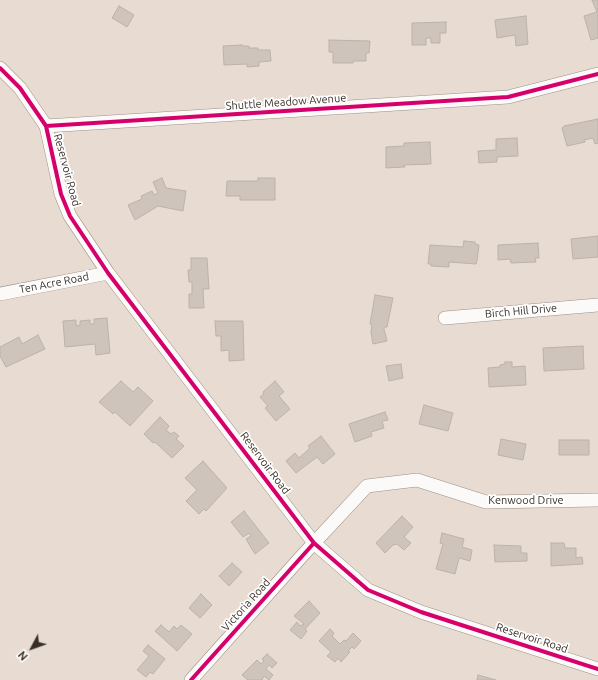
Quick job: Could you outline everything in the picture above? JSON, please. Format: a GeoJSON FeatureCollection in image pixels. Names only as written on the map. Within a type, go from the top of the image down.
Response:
{"type":"FeatureCollection","features":[{"type":"Feature","properties":{"kind":"street"},"geometry":{"type":"LineString","coordinates":[[0,68],[20,88],[46,126]]}},
{"type":"Feature","properties":{"kind":"street","name":"Shuttle Meadow Avenue"},"geometry":{"type":"LineString","coordinates":[[46,126],[508,97],[598,74]]}},
{"type":"Feature","properties":{"kind":"street","name":"Reservoir Road"},"geometry":{"type":"LineString","coordinates":[[46,126],[61,194],[70,216],[108,273],[314,543],[368,590],[421,612],[598,669]]}},
{"type":"Feature","properties":{"kind":"street","name":"Ten Acre Road"},"geometry":{"type":"LineString","coordinates":[[0,294],[108,273]]}},
{"type":"Feature","properties":{"kind":"street","name":"Birch Hill Drive"},"geometry":{"type":"LineString","coordinates":[[445,318],[598,305]]}},
{"type":"Feature","properties":{"kind":"street","name":"Kenwood Drive"},"geometry":{"type":"LineString","coordinates":[[314,543],[367,486],[417,480],[486,502],[598,500]]}},
{"type":"Feature","properties":{"kind":"street","name":"Victoria Road"},"geometry":{"type":"LineString","coordinates":[[191,680],[314,543]]}},
{"type":"Feature","properties":{"kind":"building"},"geometry":{"type":"Polygon","coordinates":[[[592,0],[598,0],[598,38],[591,40],[584,16],[597,12],[592,0]]]}},
{"type":"Feature","properties":{"kind":"building"},"geometry":{"type":"Polygon","coordinates":[[[119,6],[134,15],[127,27],[112,18],[119,6]]]}},
{"type":"Feature","properties":{"kind":"building"},"geometry":{"type":"Polygon","coordinates":[[[526,16],[528,44],[516,46],[515,35],[497,38],[495,20],[526,16]]]}},
{"type":"Feature","properties":{"kind":"building"},"geometry":{"type":"Polygon","coordinates":[[[446,22],[446,33],[440,33],[440,43],[431,43],[431,38],[426,38],[426,45],[412,45],[412,23],[446,22]]]}},
{"type":"Feature","properties":{"kind":"building"},"geometry":{"type":"Polygon","coordinates":[[[329,40],[370,41],[369,53],[366,53],[366,61],[353,61],[353,63],[333,63],[333,52],[329,52],[329,40]]]}},
{"type":"Feature","properties":{"kind":"building"},"geometry":{"type":"Polygon","coordinates":[[[223,46],[249,46],[249,48],[258,48],[258,50],[270,50],[271,61],[259,62],[259,66],[247,67],[247,64],[224,65],[223,46]]]}},
{"type":"Feature","properties":{"kind":"building"},"geometry":{"type":"Polygon","coordinates":[[[598,119],[598,143],[595,144],[593,138],[584,140],[585,142],[567,146],[562,128],[564,126],[598,119]]]}},
{"type":"Feature","properties":{"kind":"building"},"geometry":{"type":"Polygon","coordinates":[[[517,138],[518,156],[497,157],[497,162],[479,163],[478,151],[496,150],[496,139],[517,138]]]}},
{"type":"Feature","properties":{"kind":"building"},"geometry":{"type":"Polygon","coordinates":[[[430,142],[431,164],[404,165],[405,167],[386,168],[386,147],[404,146],[404,143],[430,142]]]}},
{"type":"Feature","properties":{"kind":"building"},"geometry":{"type":"Polygon","coordinates":[[[162,178],[166,188],[186,191],[183,211],[158,206],[135,220],[128,205],[142,199],[141,196],[152,191],[154,195],[158,193],[153,182],[162,178]]]}},
{"type":"Feature","properties":{"kind":"building"},"geometry":{"type":"Polygon","coordinates":[[[258,178],[275,178],[275,200],[240,200],[240,196],[226,196],[227,181],[258,181],[258,178]]]}},
{"type":"Feature","properties":{"kind":"building"},"geometry":{"type":"Polygon","coordinates":[[[598,236],[598,257],[573,259],[571,239],[598,236]]]}},
{"type":"Feature","properties":{"kind":"building"},"geometry":{"type":"Polygon","coordinates":[[[464,241],[475,242],[475,244],[479,245],[476,264],[449,262],[449,267],[431,266],[431,264],[428,264],[430,245],[463,247],[464,241]]]}},
{"type":"Feature","properties":{"kind":"building"},"geometry":{"type":"Polygon","coordinates":[[[538,243],[539,258],[535,258],[536,262],[511,263],[510,259],[498,260],[498,245],[538,243]]]}},
{"type":"Feature","properties":{"kind":"building"},"geometry":{"type":"Polygon","coordinates":[[[191,258],[207,258],[209,289],[203,289],[204,308],[189,308],[189,294],[192,294],[192,282],[189,282],[188,270],[191,270],[191,258]]]}},
{"type":"Feature","properties":{"kind":"building"},"geometry":{"type":"Polygon","coordinates":[[[375,295],[393,298],[387,327],[384,327],[387,341],[373,344],[371,332],[372,325],[370,324],[375,295]]]}},
{"type":"Feature","properties":{"kind":"building"},"geometry":{"type":"Polygon","coordinates":[[[107,318],[110,353],[96,355],[95,344],[65,347],[63,321],[76,320],[76,326],[80,325],[80,321],[90,320],[90,324],[94,324],[94,319],[107,318]]]}},
{"type":"Feature","properties":{"kind":"building"},"geometry":{"type":"Polygon","coordinates":[[[215,321],[243,321],[244,360],[229,361],[229,350],[221,351],[221,336],[216,336],[215,321]]]}},
{"type":"Feature","properties":{"kind":"building"},"geometry":{"type":"Polygon","coordinates":[[[38,335],[45,349],[6,367],[0,356],[0,347],[19,337],[22,344],[38,335]]]}},
{"type":"Feature","properties":{"kind":"building"},"geometry":{"type":"Polygon","coordinates":[[[583,346],[584,369],[544,371],[543,348],[583,346]]]}},
{"type":"Feature","properties":{"kind":"building"},"geometry":{"type":"Polygon","coordinates":[[[505,362],[512,362],[512,367],[525,366],[526,385],[489,387],[488,368],[500,367],[500,365],[505,364],[505,362]]]}},
{"type":"Feature","properties":{"kind":"building"},"geometry":{"type":"Polygon","coordinates":[[[401,364],[403,378],[389,381],[386,366],[401,364]]]}},
{"type":"Feature","properties":{"kind":"building"},"geometry":{"type":"Polygon","coordinates":[[[121,381],[133,392],[138,387],[153,401],[130,426],[115,412],[113,414],[99,402],[121,381]]]}},
{"type":"Feature","properties":{"kind":"building"},"geometry":{"type":"Polygon","coordinates":[[[275,381],[284,392],[279,396],[290,409],[276,421],[265,408],[268,406],[260,397],[264,394],[263,392],[275,381]]]}},
{"type":"Feature","properties":{"kind":"building"},"geometry":{"type":"Polygon","coordinates":[[[424,405],[453,413],[448,431],[419,424],[424,405]]]}},
{"type":"Feature","properties":{"kind":"building"},"geometry":{"type":"Polygon","coordinates":[[[385,412],[388,420],[382,421],[384,428],[371,432],[372,436],[355,442],[349,424],[385,412]]]}},
{"type":"Feature","properties":{"kind":"building"},"geometry":{"type":"Polygon","coordinates":[[[160,417],[169,426],[166,430],[171,434],[174,432],[179,436],[176,439],[184,446],[172,458],[144,434],[160,417]]]}},
{"type":"Feature","properties":{"kind":"building"},"geometry":{"type":"Polygon","coordinates":[[[321,436],[335,454],[323,464],[317,457],[296,473],[286,461],[295,453],[299,458],[310,448],[308,446],[321,436]]]}},
{"type":"Feature","properties":{"kind":"building"},"geometry":{"type":"Polygon","coordinates":[[[501,439],[526,444],[523,460],[498,455],[501,439]]]}},
{"type":"Feature","properties":{"kind":"building"},"geometry":{"type":"Polygon","coordinates":[[[559,440],[589,440],[589,455],[559,455],[559,440]]]}},
{"type":"Feature","properties":{"kind":"building"},"geometry":{"type":"Polygon","coordinates":[[[203,461],[227,488],[206,511],[204,509],[199,514],[186,501],[197,490],[185,478],[203,461]]]}},
{"type":"Feature","properties":{"kind":"building"},"geometry":{"type":"Polygon","coordinates":[[[244,511],[269,543],[255,554],[246,539],[251,536],[249,533],[243,537],[231,522],[244,511]]]}},
{"type":"Feature","properties":{"kind":"building"},"geometry":{"type":"Polygon","coordinates":[[[402,516],[413,527],[404,537],[411,543],[404,550],[397,544],[393,545],[385,553],[376,543],[402,516]]]}},
{"type":"Feature","properties":{"kind":"building"},"geometry":{"type":"Polygon","coordinates":[[[442,533],[464,539],[462,547],[472,550],[470,561],[459,558],[455,574],[436,569],[443,544],[440,543],[442,533]]]}},
{"type":"Feature","properties":{"kind":"building"},"geometry":{"type":"Polygon","coordinates":[[[551,543],[564,543],[565,548],[576,548],[576,558],[582,557],[583,564],[551,566],[551,543]]]}},
{"type":"Feature","properties":{"kind":"building"},"geometry":{"type":"Polygon","coordinates":[[[494,545],[521,546],[521,553],[527,553],[527,561],[495,562],[494,545]]]}},
{"type":"Feature","properties":{"kind":"building"},"geometry":{"type":"Polygon","coordinates":[[[232,563],[242,572],[229,586],[219,576],[232,563]]]}},
{"type":"Feature","properties":{"kind":"building"},"geometry":{"type":"Polygon","coordinates":[[[201,594],[212,605],[200,618],[189,608],[201,594]]]}},
{"type":"Feature","properties":{"kind":"building"},"geometry":{"type":"Polygon","coordinates":[[[309,601],[320,613],[305,629],[307,631],[301,639],[290,630],[297,622],[300,626],[304,624],[294,616],[309,601]]]}},
{"type":"Feature","properties":{"kind":"building"},"geometry":{"type":"Polygon","coordinates":[[[161,625],[169,632],[174,626],[177,629],[181,625],[192,634],[177,651],[155,631],[161,625]]]}},
{"type":"Feature","properties":{"kind":"building"},"geometry":{"type":"Polygon","coordinates":[[[330,629],[334,633],[332,636],[340,644],[344,640],[346,641],[353,633],[361,641],[354,649],[352,647],[348,651],[350,652],[341,662],[338,658],[335,662],[327,656],[331,652],[319,641],[330,629]]]}},
{"type":"Feature","properties":{"kind":"building"},"geometry":{"type":"Polygon","coordinates":[[[148,645],[165,659],[153,674],[150,672],[146,677],[137,670],[149,656],[143,651],[148,645]]]}},
{"type":"Feature","properties":{"kind":"building"},"geometry":{"type":"Polygon","coordinates":[[[267,654],[277,663],[272,668],[269,665],[266,669],[273,675],[269,680],[264,676],[262,680],[248,680],[242,675],[257,660],[261,664],[264,661],[262,659],[267,654]]]}},
{"type":"Feature","properties":{"kind":"building"},"geometry":{"type":"Polygon","coordinates":[[[478,675],[496,680],[477,680],[478,675]]]}},
{"type":"Feature","properties":{"kind":"cycle path"},"geometry":{"type":"LineString","coordinates":[[0,68],[20,88],[46,126],[61,194],[70,216],[108,273],[314,543],[368,590],[421,612],[598,669]]}},
{"type":"Feature","properties":{"kind":"cycle path"},"geometry":{"type":"LineString","coordinates":[[46,126],[508,97],[598,74]]}},
{"type":"Feature","properties":{"kind":"cycle path"},"geometry":{"type":"LineString","coordinates":[[191,680],[314,543]]}}]}
